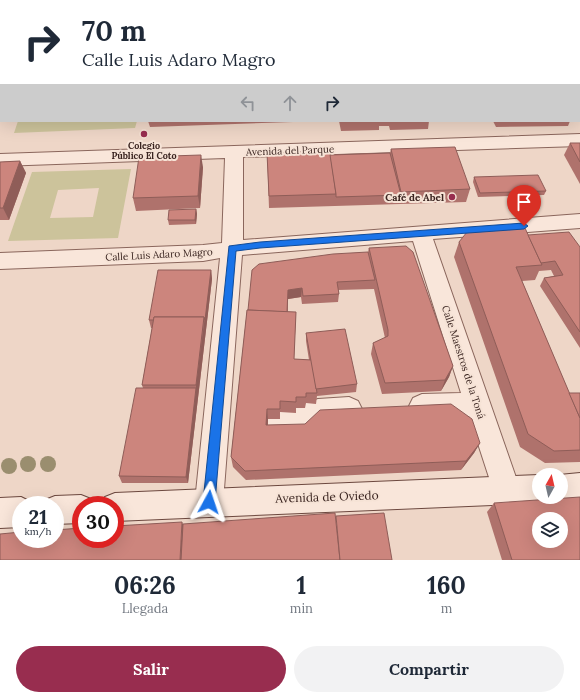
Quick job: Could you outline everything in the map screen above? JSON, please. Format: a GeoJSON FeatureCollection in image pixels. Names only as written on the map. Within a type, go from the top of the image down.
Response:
{"type":"FeatureCollection","features":[{"type":"Feature","properties":{"kind":"street","name":"Avenida del Parque"},"geometry":{"type":"LineString","coordinates":[[0,160],[580,140]]}},
{"type":"Feature","properties":{"kind":"street"},"geometry":{"type":"LineString","coordinates":[[209,502],[225,443],[234,152]]}},
{"type":"Feature","properties":{"kind":"street","name":"Calle Luis Adaro Magro"},"geometry":{"type":"LineString","coordinates":[[0,261],[195,253],[260,245],[421,234],[575,228]]}},
{"type":"Feature","properties":{"kind":"street","name":"Calle Maestros de la Toná"},"geometry":{"type":"LineString","coordinates":[[421,234],[506,490]]}},
{"type":"Feature","properties":{"kind":"street"},"geometry":{"type":"LineString","coordinates":[[268,428],[318,411],[478,404]]}},
{"type":"Feature","properties":{"kind":"street"},"geometry":{"type":"LineString","coordinates":[[568,488],[580,487]]}},
{"type":"Feature","properties":{"kind":"street","name":"Avenida de Oviedo"},"geometry":{"type":"LineString","coordinates":[[124,507],[532,489]]}},
{"type":"Feature","properties":{"kind":"street"},"geometry":{"type":"LineString","coordinates":[[0,512],[12,512]]}},
{"type":"Feature","properties":{"kind":"shaded area"},"geometry":{"type":"Polygon","coordinates":[[[18,122],[137,122],[135,128],[14,133],[18,122]]]}},
{"type":"Feature","properties":{"kind":"shaded area"},"geometry":{"type":"Polygon","coordinates":[[[131,169],[118,238],[8,241],[32,172],[131,169]],[[99,188],[58,190],[50,218],[93,217],[99,188]]]}},
{"type":"Feature","properties":{"kind":"building"},"geometry":{"type":"Polygon","coordinates":[[[570,143],[580,143],[580,162],[570,143]]]}},
{"type":"Feature","properties":{"kind":"building"},"geometry":{"type":"Polygon","coordinates":[[[455,147],[470,189],[401,192],[391,149],[455,147]]]}},
{"type":"Feature","properties":{"kind":"building"},"geometry":{"type":"Polygon","coordinates":[[[330,151],[336,194],[269,196],[267,153],[330,151]]]}},
{"type":"Feature","properties":{"kind":"building"},"geometry":{"type":"Polygon","coordinates":[[[390,153],[401,195],[336,197],[330,155],[390,153]]]}},
{"type":"Feature","properties":{"kind":"building"},"geometry":{"type":"Polygon","coordinates":[[[201,155],[198,196],[133,198],[139,157],[201,155]]]}},
{"type":"Feature","properties":{"kind":"building"},"geometry":{"type":"Polygon","coordinates":[[[20,161],[3,208],[0,208],[0,162],[20,161]]]}},
{"type":"Feature","properties":{"kind":"building"},"geometry":{"type":"Polygon","coordinates":[[[538,175],[546,191],[480,193],[474,177],[538,175]]]}},
{"type":"Feature","properties":{"kind":"building"},"geometry":{"type":"Polygon","coordinates":[[[196,209],[195,220],[168,220],[169,210],[196,209]]]}},
{"type":"Feature","properties":{"kind":"building"},"geometry":{"type":"Polygon","coordinates":[[[525,228],[542,265],[516,267],[580,418],[580,450],[554,451],[528,434],[459,242],[467,232],[525,228]]]}},
{"type":"Feature","properties":{"kind":"building"},"geometry":{"type":"Polygon","coordinates":[[[569,232],[580,247],[580,332],[544,278],[563,275],[555,261],[541,263],[528,235],[569,232]]]}},
{"type":"Feature","properties":{"kind":"building"},"geometry":{"type":"Polygon","coordinates":[[[406,246],[413,252],[453,366],[445,380],[385,383],[373,343],[388,336],[388,330],[369,248],[406,246]]]}},
{"type":"Feature","properties":{"kind":"building"},"geometry":{"type":"Polygon","coordinates":[[[368,252],[375,280],[337,282],[339,294],[303,296],[302,288],[288,290],[287,312],[248,310],[252,270],[259,264],[333,254],[368,252]]]}},
{"type":"Feature","properties":{"kind":"building"},"geometry":{"type":"Polygon","coordinates":[[[158,270],[211,270],[205,320],[204,317],[154,317],[154,320],[149,320],[158,270]]]}},
{"type":"Feature","properties":{"kind":"building"},"geometry":{"type":"Polygon","coordinates":[[[247,310],[296,312],[294,359],[312,360],[317,393],[306,393],[306,397],[296,397],[296,402],[280,401],[280,409],[267,409],[266,425],[305,424],[320,410],[451,404],[472,419],[480,443],[466,461],[245,471],[231,457],[247,310]]]}},
{"type":"Feature","properties":{"kind":"building"},"geometry":{"type":"Polygon","coordinates":[[[154,317],[204,317],[196,385],[142,385],[154,317]]]}},
{"type":"Feature","properties":{"kind":"building"},"geometry":{"type":"Polygon","coordinates":[[[345,329],[357,384],[316,389],[306,333],[345,329]]]}},
{"type":"Feature","properties":{"kind":"building"},"geometry":{"type":"Polygon","coordinates":[[[136,388],[196,388],[186,477],[119,476],[136,388]]]}},
{"type":"Feature","properties":{"kind":"building"},"geometry":{"type":"Polygon","coordinates":[[[569,393],[580,393],[580,418],[569,393]]]}},
{"type":"Feature","properties":{"kind":"building"},"geometry":{"type":"Polygon","coordinates":[[[580,497],[580,560],[512,560],[494,503],[532,500],[532,504],[568,504],[568,498],[580,497]]]}},
{"type":"Feature","properties":{"kind":"building"},"geometry":{"type":"Polygon","coordinates":[[[335,513],[340,560],[181,560],[183,524],[335,513]]]}},
{"type":"Feature","properties":{"kind":"building"},"geometry":{"type":"Polygon","coordinates":[[[384,513],[392,560],[340,560],[336,516],[384,513]]]}},
{"type":"Feature","properties":{"kind":"building"},"geometry":{"type":"Polygon","coordinates":[[[182,522],[180,560],[0,560],[0,534],[12,533],[12,548],[64,548],[64,529],[72,529],[72,548],[124,548],[124,525],[182,522]]]}},
{"type":"Feature","properties":{"kind":"place","name":"Colegio Público El Coto"},"geometry":{"type":"Point","coordinates":[144,134]}},
{"type":"Feature","properties":{"kind":"place","name":"Café de Abel"},"geometry":{"type":"Point","coordinates":[452,197]}},
{"type":"Feature","properties":{"kind":"route"},"geometry":{"type":"LineString","coordinates":[[209,502],[232,249],[260,245],[524,226]]}}]}
